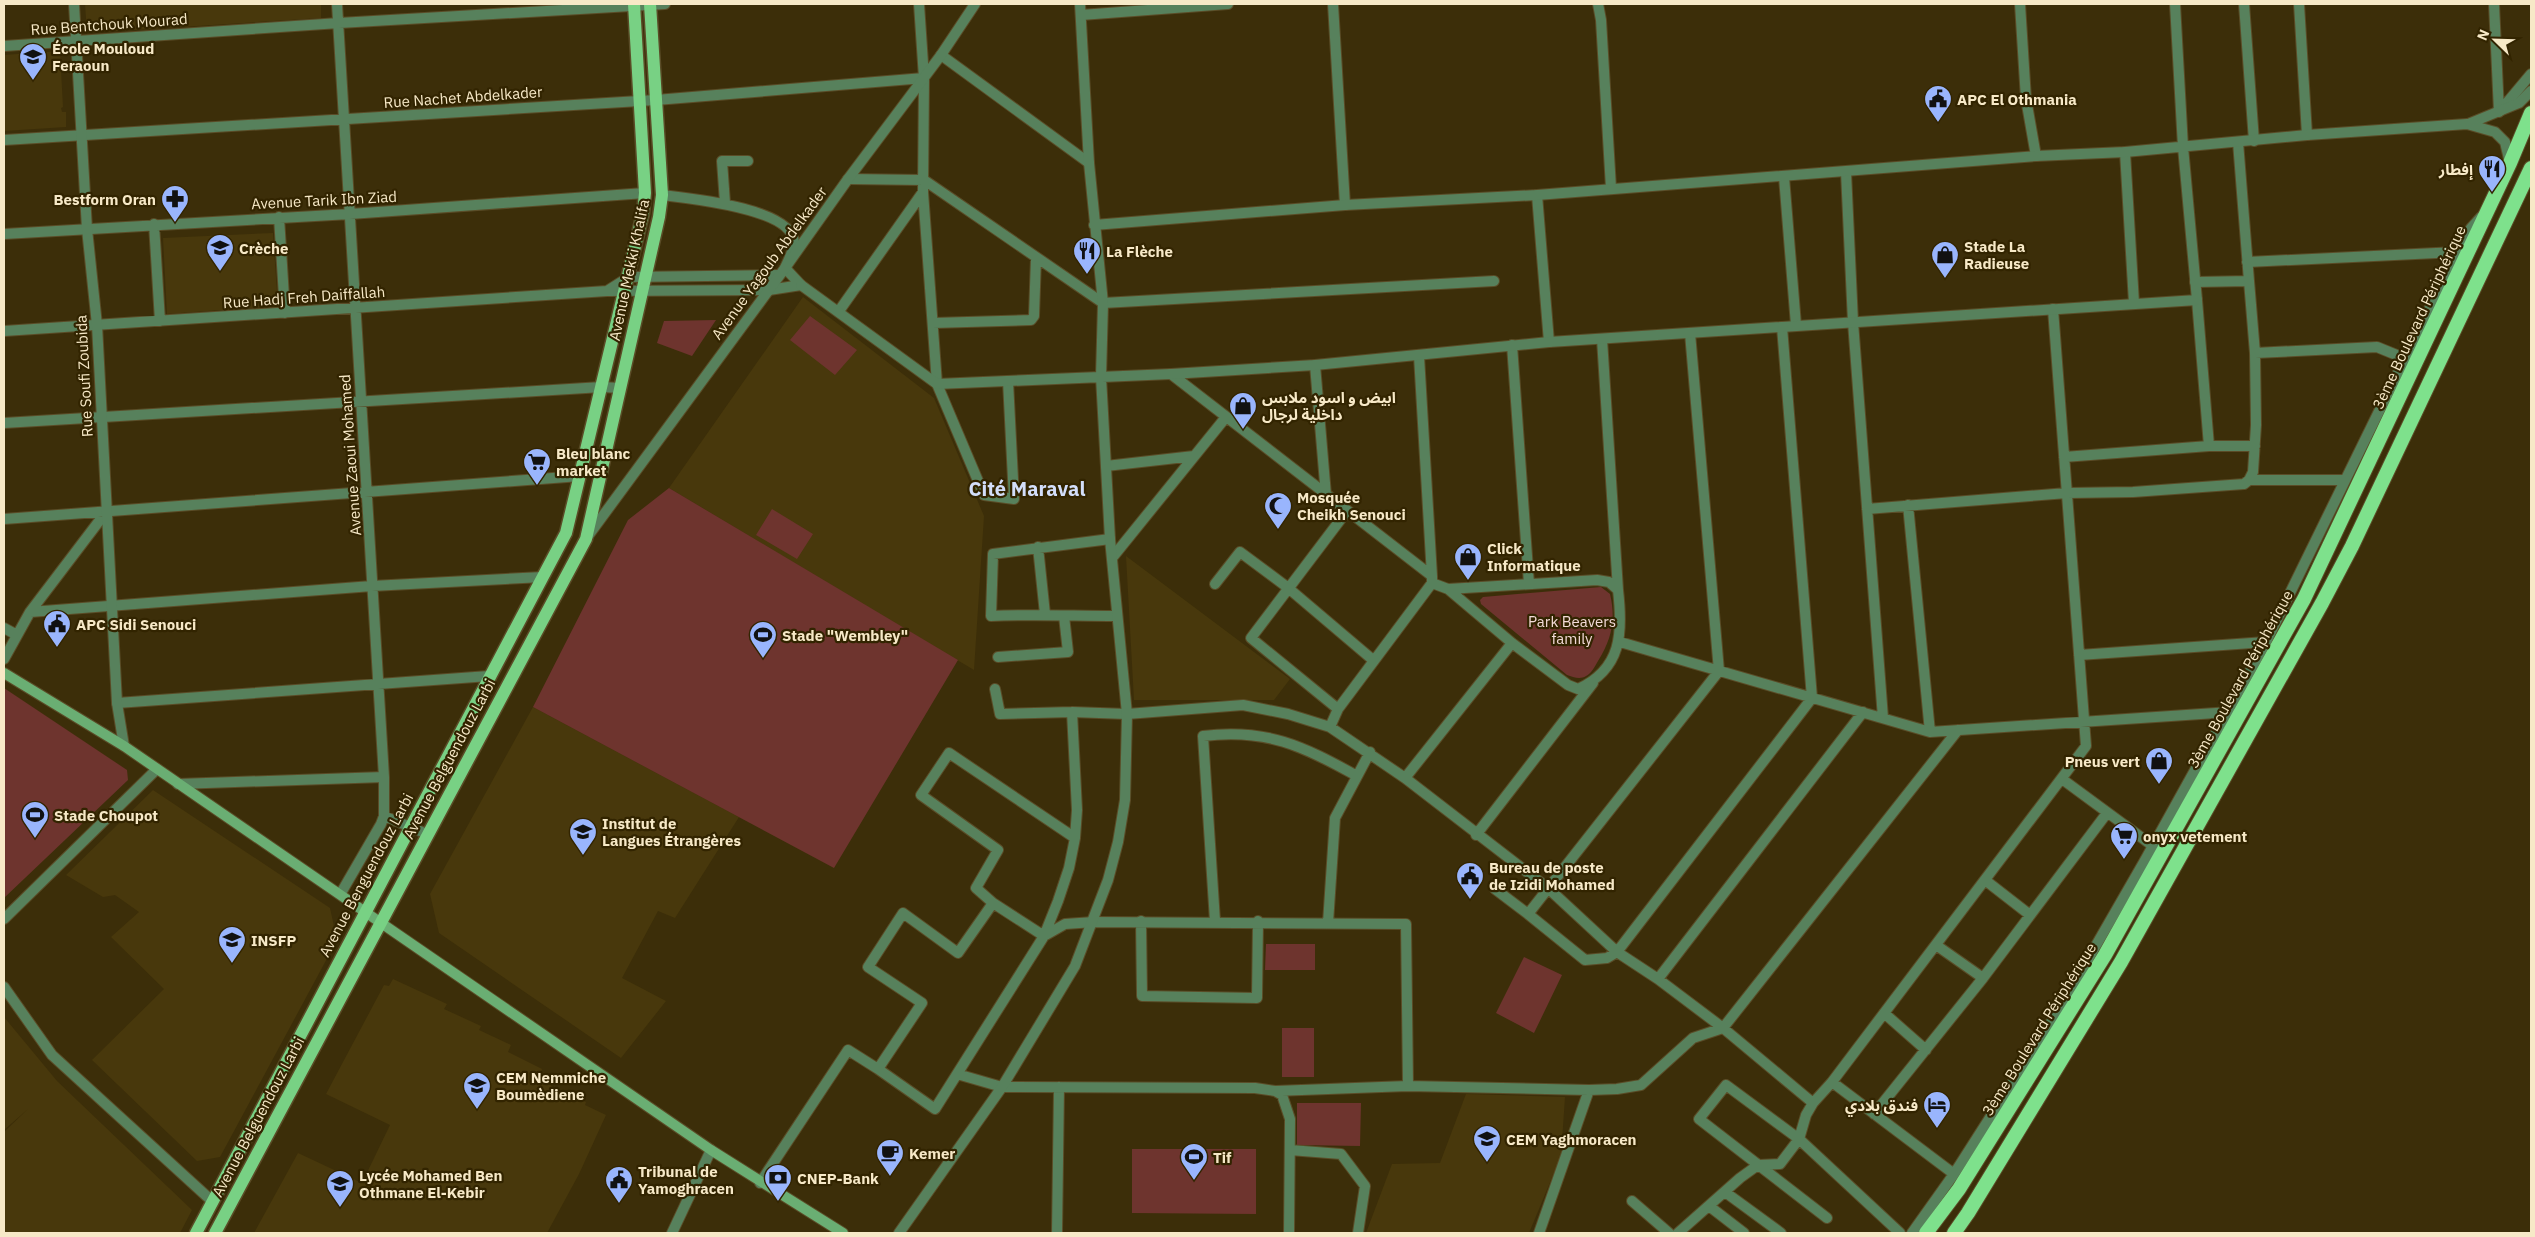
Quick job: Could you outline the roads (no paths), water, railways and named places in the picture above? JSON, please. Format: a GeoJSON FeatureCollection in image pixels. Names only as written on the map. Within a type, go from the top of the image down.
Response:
{"type":"FeatureCollection","features":[{"type":"Feature","properties":{"kind":"highway","name":"3ème Boulevard Périphérique"},"geometry":{"type":"LineString","coordinates":[[1926,1233],[1959,1189],[2105,955],[2234,712],[2304,599],[2510,163],[2531,113]]}},
{"type":"Feature","properties":{"kind":"highway"},"geometry":{"type":"LineString","coordinates":[[1954,1233],[2121,962],[2322,603],[2352,546],[2530,175]]}},
{"type":"Feature","properties":{"kind":"main road","name":"Avenue Mekki Khalifa"},"geometry":{"type":"LineString","coordinates":[[586,539],[662,195],[650,4]]}},
{"type":"Feature","properties":{"kind":"main road","name":"Avenue Mekki Khalifa"},"geometry":{"type":"LineString","coordinates":[[566,532],[643,213],[645,193],[634,5]]}},
{"type":"Feature","properties":{"kind":"main road","name":"Avenue Benguendouz Larbi"},"geometry":{"type":"LineString","coordinates":[[196,1233],[566,532]]}},
{"type":"Feature","properties":{"kind":"main road","name":"Avenue Belguendouz Larbi"},"geometry":{"type":"LineString","coordinates":[[215,1233],[586,539]]}},
{"type":"Feature","properties":{"kind":"main road"},"geometry":{"type":"LineString","coordinates":[[4,665],[14,678]]}},
{"type":"Feature","properties":{"kind":"main road"},"geometry":{"type":"LineString","coordinates":[[4,673],[124,746],[341,893],[711,1150],[760,1183],[843,1233]]}},
{"type":"Feature","properties":{"kind":"street","name":"Rue Soufi Zoubida"},"geometry":{"type":"LineString","coordinates":[[74,4],[87,229],[97,325],[117,703],[124,746]]}},
{"type":"Feature","properties":{"kind":"street","name":"Avenue Zaoui Mohamed"},"geometry":{"type":"LineString","coordinates":[[337,4],[384,777],[384,816],[341,893]]}},
{"type":"Feature","properties":{"kind":"street","name":"Rue Bentchouk Mourad"},"geometry":{"type":"LineString","coordinates":[[4,46],[339,23],[665,4]]}},
{"type":"Feature","properties":{"kind":"street"},"geometry":{"type":"LineString","coordinates":[[919,4],[924,78],[923,192],[937,384],[984,495],[1014,499],[1008,381]]}},
{"type":"Feature","properties":{"kind":"street","name":"Avenue Yagoub Abdelkader"},"geometry":{"type":"LineString","coordinates":[[586,539],[848,179],[941,56],[975,4]]}},
{"type":"Feature","properties":{"kind":"street"},"geometry":{"type":"LineString","coordinates":[[899,1233],[1002,1087],[1075,966],[1094,922],[1118,842],[1125,800],[1127,714],[1110,539],[1101,377],[1102,303],[1089,163],[1080,4]]}},
{"type":"Feature","properties":{"kind":"street"},"geometry":{"type":"LineString","coordinates":[[1081,16],[1228,4]]}},
{"type":"Feature","properties":{"kind":"street"},"geometry":{"type":"LineString","coordinates":[[1333,4],[1346,205]]}},
{"type":"Feature","properties":{"kind":"street"},"geometry":{"type":"LineString","coordinates":[[1598,4],[1601,20],[1612,188]]}},
{"type":"Feature","properties":{"kind":"street"},"geometry":{"type":"LineString","coordinates":[[2020,4],[2026,98],[2036,156]]}},
{"type":"Feature","properties":{"kind":"street"},"geometry":{"type":"LineString","coordinates":[[2175,4],[2183,147],[2209,446]]}},
{"type":"Feature","properties":{"kind":"street"},"geometry":{"type":"LineString","coordinates":[[2244,4],[2254,141]]}},
{"type":"Feature","properties":{"kind":"street"},"geometry":{"type":"LineString","coordinates":[[2299,4],[2307,135]]}},
{"type":"Feature","properties":{"kind":"street"},"geometry":{"type":"LineString","coordinates":[[2494,4],[2499,112]]}},
{"type":"Feature","properties":{"kind":"street"},"geometry":{"type":"LineString","coordinates":[[941,56],[1089,163]]}},
{"type":"Feature","properties":{"kind":"street"},"geometry":{"type":"LineString","coordinates":[[2499,112],[2531,74]]}},
{"type":"Feature","properties":{"kind":"street","name":"Rue Nachet Abdelkader"},"geometry":{"type":"LineString","coordinates":[[4,140],[656,100],[924,78]]}},
{"type":"Feature","properties":{"kind":"street"},"geometry":{"type":"LineString","coordinates":[[1094,225],[1346,205],[1537,195],[1612,188],[1784,177],[2036,156],[2126,152],[2307,135],[2467,124],[2519,103],[2531,91]]}},
{"type":"Feature","properties":{"kind":"street"},"geometry":{"type":"LineString","coordinates":[[2467,124],[2495,132],[2505,142],[2510,163]]}},
{"type":"Feature","properties":{"kind":"street"},"geometry":{"type":"LineString","coordinates":[[1867,509],[2067,493],[2133,492],[2235,486],[2244,484],[2249,480],[2253,472],[2255,446],[2255,353],[2238,142]]}},
{"type":"Feature","properties":{"kind":"street"},"geometry":{"type":"LineString","coordinates":[[2126,152],[2134,303]]}},
{"type":"Feature","properties":{"kind":"street"},"geometry":{"type":"LineString","coordinates":[[725,203],[722,161],[748,161]]}},
{"type":"Feature","properties":{"kind":"street"},"geometry":{"type":"LineString","coordinates":[[1846,172],[1853,322],[1884,718]]}},
{"type":"Feature","properties":{"kind":"street"},"geometry":{"type":"LineString","coordinates":[[1784,177],[1796,325]]}},
{"type":"Feature","properties":{"kind":"street"},"geometry":{"type":"LineString","coordinates":[[848,179],[924,180],[1102,303],[1494,281]]}},
{"type":"Feature","properties":{"kind":"street"},"geometry":{"type":"LineString","coordinates":[[839,311],[923,192]]}},
{"type":"Feature","properties":{"kind":"street","name":"Avenue Tarik Ibn Ziad"},"geometry":{"type":"LineString","coordinates":[[4,234],[350,214],[645,193]]}},
{"type":"Feature","properties":{"kind":"street"},"geometry":{"type":"LineString","coordinates":[[662,195],[725,203],[756,213],[781,224],[790,233],[794,242],[782,272]]}},
{"type":"Feature","properties":{"kind":"street"},"geometry":{"type":"LineString","coordinates":[[1537,195],[1549,342]]}},
{"type":"Feature","properties":{"kind":"street"},"geometry":{"type":"LineString","coordinates":[[1912,1233],[1954,1174],[2060,1008],[2153,846],[2234,712],[2266,642],[2457,252],[2471,228],[2488,209]]}},
{"type":"Feature","properties":{"kind":"street"},"geometry":{"type":"LineString","coordinates":[[279,217],[285,313]]}},
{"type":"Feature","properties":{"kind":"street"},"geometry":{"type":"LineString","coordinates":[[154,224],[160,321]]}},
{"type":"Feature","properties":{"kind":"street"},"geometry":{"type":"LineString","coordinates":[[2247,262],[2457,252]]}},
{"type":"Feature","properties":{"kind":"street"},"geometry":{"type":"LineString","coordinates":[[933,323],[1031,320],[1034,316],[1036,258]]}},
{"type":"Feature","properties":{"kind":"street"},"geometry":{"type":"LineString","coordinates":[[607,291],[629,277],[782,272],[839,311],[937,384],[1171,374],[1315,365],[1549,342],[2197,300]]}},
{"type":"Feature","properties":{"kind":"street"},"geometry":{"type":"LineString","coordinates":[[2195,282],[2249,281]]}},
{"type":"Feature","properties":{"kind":"street","name":"Rue Hadj Freh Daiffallah"},"geometry":{"type":"LineString","coordinates":[[4,331],[607,291],[769,290],[801,285]]}},
{"type":"Feature","properties":{"kind":"street"},"geometry":{"type":"LineString","coordinates":[[1678,1233],[1758,1165],[1780,1164],[1799,1139],[1806,1115],[1813,1103],[1832,1082],[2086,746],[2053,309]]}},
{"type":"Feature","properties":{"kind":"street"},"geometry":{"type":"LineString","coordinates":[[1495,889],[1585,960],[1607,958],[1617,952],[1812,698],[1782,327]]}},
{"type":"Feature","properties":{"kind":"street"},"geometry":{"type":"LineString","coordinates":[[1528,914],[1718,671],[1690,333]]}},
{"type":"Feature","properties":{"kind":"street"},"geometry":{"type":"LineString","coordinates":[[1476,835],[1608,664],[1620,642],[1622,620],[1618,590],[1602,339]]}},
{"type":"Feature","properties":{"kind":"street"},"geometry":{"type":"LineString","coordinates":[[1512,345],[1529,584]]}},
{"type":"Feature","properties":{"kind":"street"},"geometry":{"type":"LineString","coordinates":[[2255,353],[2377,347],[2404,358]]}},
{"type":"Feature","properties":{"kind":"street"},"geometry":{"type":"LineString","coordinates":[[1330,727],[1338,709],[1432,580],[1418,356]]}},
{"type":"Feature","properties":{"kind":"street"},"geometry":{"type":"LineString","coordinates":[[1315,365],[1326,495]]}},
{"type":"Feature","properties":{"kind":"street"},"geometry":{"type":"LineString","coordinates":[[1171,374],[1347,511],[1432,580],[1448,589],[1568,685],[1578,689],[1593,682]]}},
{"type":"Feature","properties":{"kind":"street"},"geometry":{"type":"LineString","coordinates":[[4,423],[602,387],[620,388]]}},
{"type":"Feature","properties":{"kind":"street"},"geometry":{"type":"LineString","coordinates":[[1112,558],[1226,417]]}},
{"type":"Feature","properties":{"kind":"street"},"geometry":{"type":"LineString","coordinates":[[2064,457],[2209,446],[2255,446]]}},
{"type":"Feature","properties":{"kind":"street"},"geometry":{"type":"LineString","coordinates":[[1106,466],[1194,456]]}},
{"type":"Feature","properties":{"kind":"street"},"geometry":{"type":"LineString","coordinates":[[4,519],[368,494],[580,476]]}},
{"type":"Feature","properties":{"kind":"street"},"geometry":{"type":"LineString","coordinates":[[2249,480],[2345,480]]}},
{"type":"Feature","properties":{"kind":"street"},"geometry":{"type":"LineString","coordinates":[[1908,506],[1930,732]]}},
{"type":"Feature","properties":{"kind":"street"},"geometry":{"type":"LineString","coordinates":[[1338,709],[1251,638],[1347,511]]}},
{"type":"Feature","properties":{"kind":"street"},"geometry":{"type":"LineString","coordinates":[[4,659],[30,612],[106,512]]}},
{"type":"Feature","properties":{"kind":"street"},"geometry":{"type":"LineString","coordinates":[[1110,539],[993,554],[991,616],[1045,614],[1116,616]]}},
{"type":"Feature","properties":{"kind":"street"},"geometry":{"type":"LineString","coordinates":[[1038,547],[1045,614]]}},
{"type":"Feature","properties":{"kind":"street"},"geometry":{"type":"LineString","coordinates":[[1215,584],[1240,552],[1287,588],[1373,660]]}},
{"type":"Feature","properties":{"kind":"street"},"geometry":{"type":"LineString","coordinates":[[30,612],[372,586],[543,576]]}},
{"type":"Feature","properties":{"kind":"street"},"geometry":{"type":"LineString","coordinates":[[1448,589],[1597,580],[1609,582],[1618,590]]}},
{"type":"Feature","properties":{"kind":"street"},"geometry":{"type":"LineString","coordinates":[[998,657],[1068,652],[1064,616]]}},
{"type":"Feature","properties":{"kind":"street"},"geometry":{"type":"LineString","coordinates":[[4,628],[17,635]]}},
{"type":"Feature","properties":{"kind":"street"},"geometry":{"type":"LineString","coordinates":[[1405,778],[1512,642]]}},
{"type":"Feature","properties":{"kind":"street"},"geometry":{"type":"LineString","coordinates":[[1620,642],[1930,732],[2234,712]]}},
{"type":"Feature","properties":{"kind":"street"},"geometry":{"type":"LineString","coordinates":[[2079,654],[2266,642]]}},
{"type":"Feature","properties":{"kind":"street"},"geometry":{"type":"LineString","coordinates":[[117,703],[489,676]]}},
{"type":"Feature","properties":{"kind":"street"},"geometry":{"type":"LineString","coordinates":[[995,689],[1000,714],[1072,712],[1127,714],[1243,705],[1288,714],[1330,727],[1370,752],[1549,889],[1617,952],[1658,979],[1723,1028],[1813,1103]]}},
{"type":"Feature","properties":{"kind":"street"},"geometry":{"type":"LineString","coordinates":[[760,1183],[848,1050],[935,1109],[1044,936],[1069,868],[1075,838],[1077,810],[1072,712]]}},
{"type":"Feature","properties":{"kind":"street"},"geometry":{"type":"LineString","coordinates":[[1658,979],[1863,712]]}},
{"type":"Feature","properties":{"kind":"street"},"geometry":{"type":"LineString","coordinates":[[957,1074],[1002,1087],[1255,1088],[1275,1091],[1408,1086],[1589,1090],[1618,1089],[1641,1085],[1693,1038],[1723,1028],[1958,730]]}},
{"type":"Feature","properties":{"kind":"street"},"geometry":{"type":"LineString","coordinates":[[1215,921],[1203,736],[1231,733],[1287,742],[1315,753],[1357,776]]}},
{"type":"Feature","properties":{"kind":"street"},"geometry":{"type":"LineString","coordinates":[[1328,923],[1335,818],[1370,752]]}},
{"type":"Feature","properties":{"kind":"street"},"geometry":{"type":"LineString","coordinates":[[1044,936],[993,903],[976,888],[998,850],[921,795],[950,753],[1075,838]]}},
{"type":"Feature","properties":{"kind":"street"},"geometry":{"type":"LineString","coordinates":[[4,919],[157,769]]}},
{"type":"Feature","properties":{"kind":"street"},"geometry":{"type":"LineString","coordinates":[[178,784],[384,777]]}},
{"type":"Feature","properties":{"kind":"street"},"geometry":{"type":"LineString","coordinates":[[2062,779],[2153,846]]}},
{"type":"Feature","properties":{"kind":"street"},"geometry":{"type":"LineString","coordinates":[[1874,1114],[1983,978],[2107,813]]}},
{"type":"Feature","properties":{"kind":"street"},"geometry":{"type":"LineString","coordinates":[[384,816],[427,834]]}},
{"type":"Feature","properties":{"kind":"street"},"geometry":{"type":"LineString","coordinates":[[1985,880],[2030,915]]}},
{"type":"Feature","properties":{"kind":"street"},"geometry":{"type":"LineString","coordinates":[[878,1069],[922,1003],[868,967],[903,914],[958,953],[993,903]]}},
{"type":"Feature","properties":{"kind":"street"},"geometry":{"type":"LineString","coordinates":[[1141,921],[1142,996],[1257,998],[1258,921]]}},
{"type":"Feature","properties":{"kind":"street"},"geometry":{"type":"LineString","coordinates":[[1044,936],[1065,924],[1094,922],[1258,921],[1406,924],[1408,1086]]}},
{"type":"Feature","properties":{"kind":"street"},"geometry":{"type":"LineString","coordinates":[[1936,945],[1983,978]]}},
{"type":"Feature","properties":{"kind":"street"},"geometry":{"type":"LineString","coordinates":[[4,987],[52,1056],[213,1202]]}},
{"type":"Feature","properties":{"kind":"street"},"geometry":{"type":"LineString","coordinates":[[1884,1013],[1926,1050]]}},
{"type":"Feature","properties":{"kind":"street"},"geometry":{"type":"LineString","coordinates":[[1832,1082],[1954,1174]]}},
{"type":"Feature","properties":{"kind":"street"},"geometry":{"type":"LineString","coordinates":[[1828,1218],[1699,1119],[1726,1085],[1799,1139],[1900,1233]]}},
{"type":"Feature","properties":{"kind":"street"},"geometry":{"type":"LineString","coordinates":[[1057,1233],[1059,1087]]}},
{"type":"Feature","properties":{"kind":"street"},"geometry":{"type":"LineString","coordinates":[[1539,1233],[1589,1090]]}},
{"type":"Feature","properties":{"kind":"street"},"geometry":{"type":"LineString","coordinates":[[1275,1091],[1282,1095],[1290,1119],[1289,1233]]}},
{"type":"Feature","properties":{"kind":"street"},"geometry":{"type":"LineString","coordinates":[[672,1233],[711,1150]]}},
{"type":"Feature","properties":{"kind":"street"},"geometry":{"type":"LineString","coordinates":[[1290,1150],[1341,1154],[1365,1186],[1358,1233]]}},
{"type":"Feature","properties":{"kind":"street"},"geometry":{"type":"LineString","coordinates":[[1725,1192],[1781,1233]]}},
{"type":"Feature","properties":{"kind":"street"},"geometry":{"type":"LineString","coordinates":[[1632,1201],[1669,1233]]}},
{"type":"Feature","properties":{"kind":"street"},"geometry":{"type":"LineString","coordinates":[[1709,1206],[1744,1233]]}},
{"type":"Feature","properties":{"kind":"place","name":"École Mouloud Feraoun"},"geometry":{"type":"Point","coordinates":[33,81]}},
{"type":"Feature","properties":{"kind":"place","name":"APC El Othmania"},"geometry":{"type":"Point","coordinates":[1938,123]}},
{"type":"Feature","properties":{"kind":"place","name":"إفطار"},"geometry":{"type":"Point","coordinates":[2492,193]}},
{"type":"Feature","properties":{"kind":"place","name":"Bestform Oran"},"geometry":{"type":"Point","coordinates":[175,223]}},
{"type":"Feature","properties":{"kind":"place","name":"Crèche"},"geometry":{"type":"Point","coordinates":[220,272]}},
{"type":"Feature","properties":{"kind":"place","name":"La Flèche"},"geometry":{"type":"Point","coordinates":[1087,275]}},
{"type":"Feature","properties":{"kind":"place","name":"Stade La Radieuse"},"geometry":{"type":"Point","coordinates":[1945,279]}},
{"type":"Feature","properties":{"kind":"place","name":"ابيض و اسود ملابس داخلية لرجال"},"geometry":{"type":"Point","coordinates":[1243,430]}},
{"type":"Feature","properties":{"kind":"place","name":"Bleu blanc market"},"geometry":{"type":"Point","coordinates":[537,486]}},
{"type":"Feature","properties":{"kind":"place","name":"Mosquée Cheikh Senouci"},"geometry":{"type":"Point","coordinates":[1278,530]}},
{"type":"Feature","properties":{"kind":"place","name":"Click Informatique"},"geometry":{"type":"Point","coordinates":[1468,581]}},
{"type":"Feature","properties":{"kind":"place","name":"APC Sidi Senouci"},"geometry":{"type":"Point","coordinates":[57,648]}},
{"type":"Feature","properties":{"kind":"place","name":"Stade \"Wembley\""},"geometry":{"type":"Point","coordinates":[763,659]}},
{"type":"Feature","properties":{"kind":"place","name":"Pneus vert"},"geometry":{"type":"Point","coordinates":[2159,785]}},
{"type":"Feature","properties":{"kind":"place","name":"Stade Choupot"},"geometry":{"type":"Point","coordinates":[35,839]}},
{"type":"Feature","properties":{"kind":"place","name":"Institut de Langues Étrangères"},"geometry":{"type":"Point","coordinates":[583,856]}},
{"type":"Feature","properties":{"kind":"place","name":"onyx vetement"},"geometry":{"type":"Point","coordinates":[2124,860]}},
{"type":"Feature","properties":{"kind":"place","name":"Bureau de poste de Izidi Mohamed"},"geometry":{"type":"Point","coordinates":[1470,900]}},
{"type":"Feature","properties":{"kind":"place","name":"INSFP"},"geometry":{"type":"Point","coordinates":[232,964]}},
{"type":"Feature","properties":{"kind":"place","name":"CEM Nemmiche Boumèdiene"},"geometry":{"type":"Point","coordinates":[477,1110]}},
{"type":"Feature","properties":{"kind":"place","name":"فندق بلادي"},"geometry":{"type":"Point","coordinates":[1937,1129]}},
{"type":"Feature","properties":{"kind":"place","name":"CEM Yaghmoracen"},"geometry":{"type":"Point","coordinates":[1487,1163]}},
{"type":"Feature","properties":{"kind":"place","name":"Kemer"},"geometry":{"type":"Point","coordinates":[890,1177]}},
{"type":"Feature","properties":{"kind":"place","name":"Tif"},"geometry":{"type":"Point","coordinates":[1194,1181]}},
{"type":"Feature","properties":{"kind":"place","name":"CNEP-Bank"},"geometry":{"type":"Point","coordinates":[778,1202]}},
{"type":"Feature","properties":{"kind":"place","name":"Tribunal de Yamoghracen"},"geometry":{"type":"Point","coordinates":[619,1204]}},
{"type":"Feature","properties":{"kind":"place","name":"Lycée Mohamed Ben Othmane El-Kebir"},"geometry":{"type":"Point","coordinates":[340,1208]}},
{"type":"Feature","properties":{"kind":"district","name":"Cité Maraval"},"geometry":{"type":"Point","coordinates":[1027,488]}},
{"type":"Feature","properties":{"kind":"park label","name":"Park Beavers family"},"geometry":{"type":"Point","coordinates":[1572,630]}}]}
